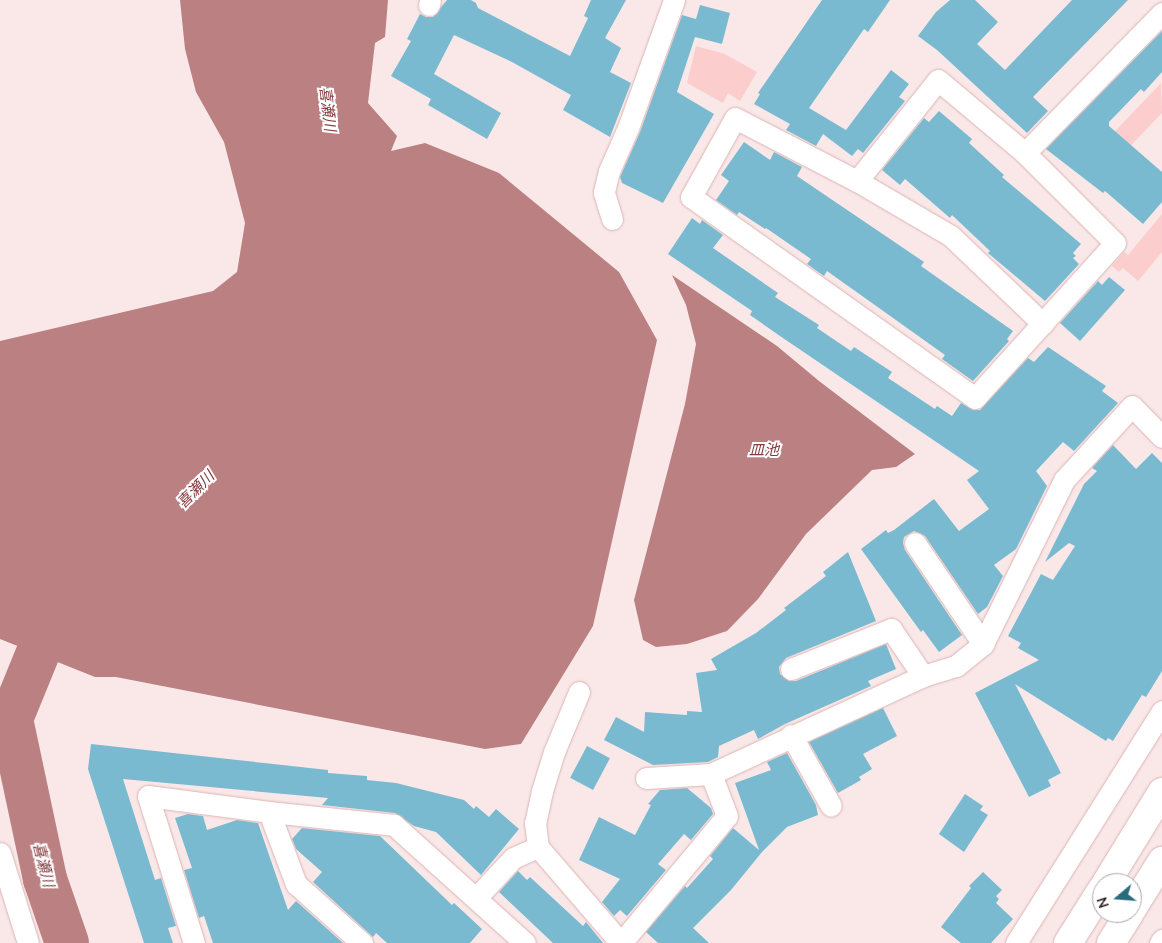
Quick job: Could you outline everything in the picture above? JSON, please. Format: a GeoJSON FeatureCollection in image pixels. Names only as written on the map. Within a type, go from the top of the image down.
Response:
{"type":"FeatureCollection","features":[{"type":"Feature","properties":{"kind":"highway"},"geometry":{"type":"LineString","coordinates":[[1112,873],[1162,792]]}},
{"type":"Feature","properties":{"kind":"highway"},"geometry":{"type":"LineString","coordinates":[[1142,893],[1162,861]]}},
{"type":"Feature","properties":{"kind":"highway"},"geometry":{"type":"LineString","coordinates":[[1068,943],[1092,905]]}},
{"type":"Feature","properties":{"kind":"highway"},"geometry":{"type":"LineString","coordinates":[[1111,943],[1124,923]]}},
{"type":"Feature","properties":{"kind":"street"},"geometry":{"type":"LineString","coordinates":[[612,219],[604,192],[609,171],[628,128],[674,0]]}},
{"type":"Feature","properties":{"kind":"street"},"geometry":{"type":"LineString","coordinates":[[1025,153],[1162,13]]}},
{"type":"Feature","properties":{"kind":"street"},"geometry":{"type":"LineString","coordinates":[[857,181],[938,80],[1025,153],[1116,243],[1043,324],[975,398],[691,197],[735,118],[857,181],[951,236],[1043,324]]}},
{"type":"Feature","properties":{"kind":"street"},"geometry":{"type":"LineString","coordinates":[[646,778],[711,774],[923,676],[956,666],[983,644],[1064,480],[1132,406],[1162,437]]}},
{"type":"Feature","properties":{"kind":"street"},"geometry":{"type":"LineString","coordinates":[[915,543],[983,644]]}},
{"type":"Feature","properties":{"kind":"street"},"geometry":{"type":"LineString","coordinates":[[791,669],[891,629],[923,676]]}},
{"type":"Feature","properties":{"kind":"street"},"geometry":{"type":"LineString","coordinates":[[579,692],[554,752],[542,791],[535,823],[538,847],[621,943],[727,816],[711,774]]}},
{"type":"Feature","properties":{"kind":"street"},"geometry":{"type":"LineString","coordinates":[[1016,943],[1162,711]]}},
{"type":"Feature","properties":{"kind":"street"},"geometry":{"type":"LineString","coordinates":[[791,736],[831,806]]}},
{"type":"Feature","properties":{"kind":"street"},"geometry":{"type":"LineString","coordinates":[[194,943],[148,796],[269,812],[394,825],[524,943]]}},
{"type":"Feature","properties":{"kind":"street"},"geometry":{"type":"LineString","coordinates":[[269,812],[296,884],[362,943]]}},
{"type":"Feature","properties":{"kind":"street"},"geometry":{"type":"LineString","coordinates":[[476,898],[513,858],[538,847]]}},
{"type":"Feature","properties":{"kind":"street"},"geometry":{"type":"LineString","coordinates":[[0,853],[28,943]]}},
{"type":"Feature","properties":{"kind":"shaded area"},"geometry":{"type":"Polygon","coordinates":[[[696,46],[725,54],[757,72],[740,101],[728,93],[723,103],[687,83],[696,46]]]}},
{"type":"Feature","properties":{"kind":"shaded area"},"geometry":{"type":"Polygon","coordinates":[[[1161,83],[1162,113],[1115,162],[1100,147],[1161,83]]]}},
{"type":"Feature","properties":{"kind":"shaded area"},"geometry":{"type":"Polygon","coordinates":[[[1162,214],[1162,252],[1138,281],[1123,268],[1119,272],[1112,266],[1124,252],[1128,255],[1162,214]]]}},
{"type":"Feature","properties":{"kind":"water"},"geometry":{"type":"Polygon","coordinates":[[[180,0],[388,0],[385,37],[375,43],[368,103],[397,136],[391,151],[425,143],[499,173],[619,272],[657,340],[593,626],[521,744],[485,749],[116,677],[95,677],[0,639],[0,341],[213,291],[237,272],[245,223],[224,142],[196,92],[185,49],[180,0]]]}},
{"type":"Feature","properties":{"kind":"water","name":"皿池"},"geometry":{"type":"Polygon","coordinates":[[[672,275],[777,346],[819,381],[915,454],[896,467],[872,470],[806,534],[758,599],[727,631],[687,644],[656,647],[643,640],[634,600],[685,404],[696,344],[686,305],[672,275]]]}},
{"type":"Feature","properties":{"kind":"building"},"geometry":{"type":"Polygon","coordinates":[[[447,0],[471,0],[476,3],[478,8],[570,56],[588,18],[584,16],[591,0],[626,0],[605,38],[621,48],[610,72],[631,83],[610,137],[563,110],[571,95],[512,62],[454,35],[434,74],[501,113],[487,139],[428,105],[431,99],[391,76],[411,41],[407,39],[420,14],[426,17],[433,17],[447,0]]]}},
{"type":"Feature","properties":{"kind":"building"},"geometry":{"type":"Polygon","coordinates":[[[822,0],[890,0],[868,32],[864,29],[809,108],[846,130],[891,70],[909,84],[899,97],[905,101],[863,153],[858,149],[852,156],[823,134],[816,146],[786,130],[790,124],[754,104],[760,94],[758,93],[822,0]]]}},
{"type":"Feature","properties":{"kind":"building"},"geometry":{"type":"Polygon","coordinates":[[[950,0],[975,0],[998,22],[977,44],[1005,70],[1072,0],[1128,0],[1033,97],[1048,111],[1027,133],[937,50],[918,36],[936,12],[950,0]]]}},
{"type":"Feature","properties":{"kind":"building"},"geometry":{"type":"Polygon","coordinates":[[[700,5],[730,13],[722,44],[695,37],[677,92],[714,114],[663,203],[622,183],[620,177],[640,132],[682,15],[696,19],[700,5]]]}},
{"type":"Feature","properties":{"kind":"building"},"geometry":{"type":"Polygon","coordinates":[[[1162,31],[1162,72],[1144,92],[1141,89],[1109,122],[1109,126],[1162,172],[1162,202],[1143,224],[1105,191],[1103,193],[1046,149],[1162,31]]]}},
{"type":"Feature","properties":{"kind":"building"},"geometry":{"type":"Polygon","coordinates":[[[939,111],[972,139],[969,143],[1004,175],[1002,177],[1081,244],[1073,253],[1076,256],[1073,258],[1079,264],[1045,301],[988,253],[990,251],[952,215],[950,218],[905,179],[900,185],[882,170],[924,118],[929,122],[939,111]]]}},
{"type":"Feature","properties":{"kind":"building"},"geometry":{"type":"Polygon","coordinates":[[[744,142],[770,160],[774,152],[802,167],[797,176],[924,262],[921,266],[1013,331],[1007,339],[1009,341],[973,381],[942,359],[945,355],[827,271],[824,276],[807,264],[811,259],[766,228],[739,212],[737,215],[716,200],[729,181],[721,175],[744,142]]]}},
{"type":"Feature","properties":{"kind":"building"},"geometry":{"type":"Polygon","coordinates":[[[692,218],[700,224],[702,220],[723,235],[713,248],[778,293],[775,297],[819,325],[817,328],[851,351],[854,347],[892,372],[888,378],[935,409],[937,406],[952,416],[961,403],[973,410],[980,410],[1028,358],[1034,362],[1048,347],[1106,386],[1102,391],[1118,403],[1074,451],[1063,442],[1036,471],[1047,486],[1016,549],[994,565],[1003,576],[987,607],[978,614],[925,536],[914,531],[904,537],[905,550],[962,635],[939,652],[923,630],[921,632],[861,549],[886,530],[888,533],[894,530],[934,499],[959,531],[989,509],[967,480],[979,471],[780,336],[750,315],[752,311],[668,254],[692,218]]]}},
{"type":"Feature","properties":{"kind":"building"},"geometry":{"type":"Polygon","coordinates":[[[1109,277],[1125,290],[1080,341],[1060,323],[1098,281],[1102,285],[1109,277]]]}},
{"type":"Feature","properties":{"kind":"building"},"geometry":{"type":"Polygon","coordinates":[[[1113,445],[1136,469],[1152,453],[1162,463],[1162,671],[1146,697],[1142,695],[1113,741],[1108,738],[1106,741],[1015,684],[1061,773],[1048,780],[1051,786],[1029,797],[975,693],[1039,660],[1018,648],[1021,643],[1008,636],[1041,574],[1053,580],[1075,546],[1069,543],[1045,562],[1084,484],[1097,471],[1092,468],[1113,445]]]}},
{"type":"Feature","properties":{"kind":"building"},"geometry":{"type":"Polygon","coordinates":[[[848,552],[876,621],[786,658],[779,667],[780,674],[789,681],[796,681],[886,644],[896,669],[868,681],[871,686],[785,724],[758,739],[754,730],[719,746],[718,757],[708,762],[653,765],[604,740],[616,717],[644,732],[645,712],[687,715],[687,711],[702,712],[696,673],[717,670],[711,659],[756,633],[786,610],[784,608],[826,576],[823,572],[848,552]]]}},
{"type":"Feature","properties":{"kind":"building"},"geometry":{"type":"Polygon","coordinates":[[[883,708],[897,736],[863,754],[872,769],[859,777],[861,780],[838,793],[809,742],[883,708]]]}},
{"type":"Feature","properties":{"kind":"building"},"geometry":{"type":"Polygon","coordinates":[[[91,744],[328,770],[328,773],[367,776],[367,780],[396,783],[464,800],[474,809],[476,806],[489,817],[496,809],[519,829],[481,875],[436,832],[414,826],[395,813],[322,805],[328,798],[123,779],[155,880],[161,878],[176,926],[168,928],[173,943],[144,943],[88,769],[91,744]]]}},
{"type":"Feature","properties":{"kind":"building"},"geometry":{"type":"Polygon","coordinates":[[[587,746],[610,758],[593,790],[570,778],[587,746]]]}},
{"type":"Feature","properties":{"kind":"building"},"geometry":{"type":"Polygon","coordinates":[[[787,753],[816,805],[818,815],[787,827],[762,852],[731,890],[693,928],[709,943],[658,943],[646,932],[685,886],[687,888],[713,859],[710,856],[733,828],[759,850],[735,783],[771,770],[767,762],[787,753]]]}},
{"type":"Feature","properties":{"kind":"building"},"geometry":{"type":"Polygon","coordinates":[[[687,788],[711,808],[713,814],[691,840],[684,834],[658,864],[666,870],[627,916],[620,910],[614,916],[602,902],[620,879],[579,860],[599,817],[635,835],[651,805],[648,804],[660,790],[687,788]]]}},
{"type":"Feature","properties":{"kind":"building"},"geometry":{"type":"Polygon","coordinates":[[[965,794],[983,806],[980,810],[988,815],[964,852],[939,834],[965,794]]]}},
{"type":"Feature","properties":{"kind":"building"},"geometry":{"type":"Polygon","coordinates":[[[188,814],[203,816],[207,830],[237,820],[258,823],[288,910],[296,901],[343,943],[213,943],[204,916],[199,918],[184,870],[192,868],[175,818],[188,814]]]}},
{"type":"Feature","properties":{"kind":"building"},"geometry":{"type":"Polygon","coordinates":[[[302,828],[380,836],[452,905],[454,903],[482,929],[470,943],[387,943],[376,933],[373,937],[313,882],[322,872],[296,849],[292,839],[302,828]]]}},
{"type":"Feature","properties":{"kind":"building"},"geometry":{"type":"Polygon","coordinates":[[[518,871],[527,880],[530,877],[583,926],[586,922],[603,943],[553,943],[499,892],[518,871]]]}},
{"type":"Feature","properties":{"kind":"building"},"geometry":{"type":"Polygon","coordinates":[[[983,872],[1002,890],[996,896],[999,899],[996,903],[1013,919],[991,943],[961,943],[941,927],[971,888],[969,886],[983,872]]]}},
{"type":"Feature","properties":{"kind":"waterway","name":"喜瀬川"},"geometry":{"type":"LineString","coordinates":[[67,943],[45,879],[11,719],[47,631],[73,610]]}}]}
